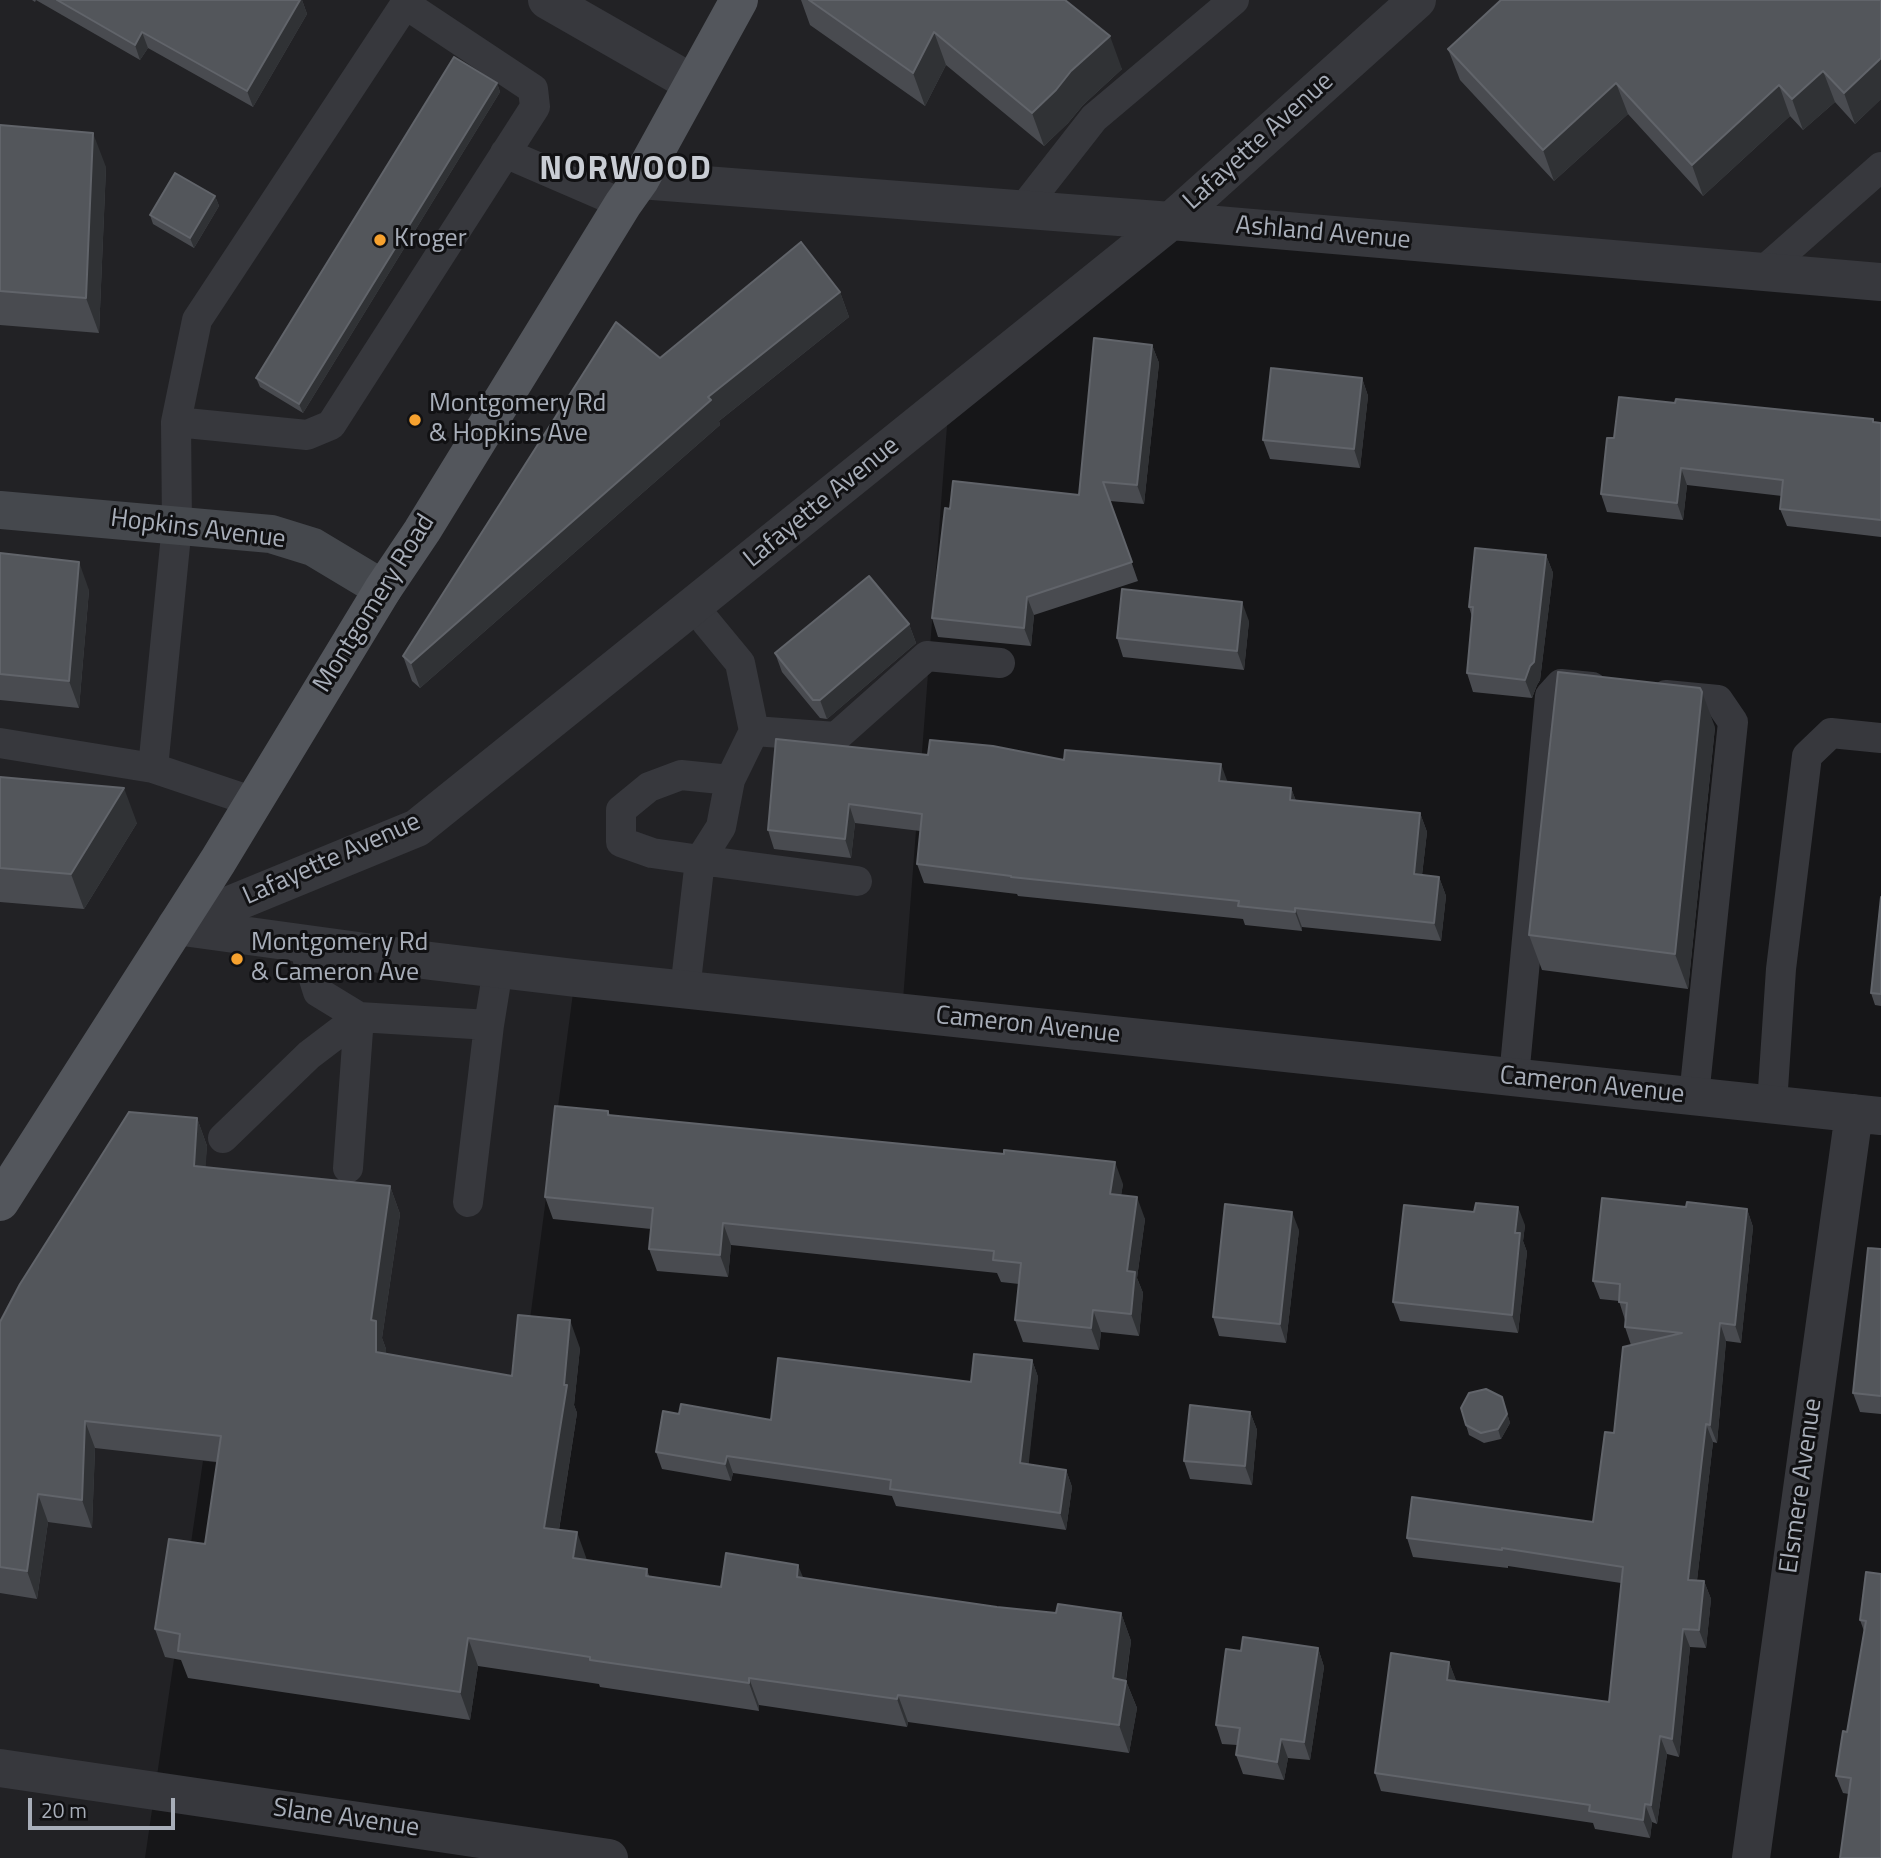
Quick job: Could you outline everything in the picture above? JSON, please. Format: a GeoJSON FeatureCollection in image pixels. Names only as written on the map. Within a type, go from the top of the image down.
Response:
{"type":"FeatureCollection","features":[{"type":"Feature","properties":{"kind":"main road","name":"Montgomery Road"},"geometry":{"type":"LineString","coordinates":[[0,1202],[254,802],[383,589],[422,531],[631,192],[739,0]]}},
{"type":"Feature","properties":{"kind":"street"},"geometry":{"type":"LineString","coordinates":[[547,0],[692,83]]}},
{"type":"Feature","properties":{"kind":"street","name":"Lafayette Avenue"},"geometry":{"type":"LineString","coordinates":[[176,926],[417,828],[1171,221],[1417,0]]}},
{"type":"Feature","properties":{"kind":"street","name":"Ashland Avenue"},"geometry":{"type":"LineString","coordinates":[[631,192],[1021,210],[1881,282]]}},
{"type":"Feature","properties":{"kind":"street","name":"Hopkins Avenue"},"geometry":{"type":"LineString","coordinates":[[0,510],[271,534],[313,547],[383,589]]}},
{"type":"Feature","properties":{"kind":"street","name":"Cameron Avenue"},"geometry":{"type":"LineString","coordinates":[[176,926],[498,969],[685,990],[1868,1114]]}},
{"type":"Feature","properties":{"kind":"street","name":"Elsmere Avenue"},"geometry":{"type":"LineString","coordinates":[[1751,1858],[1868,1114]]}},
{"type":"Feature","properties":{"kind":"street","name":"Slane Avenue"},"geometry":{"type":"LineString","coordinates":[[0,1768],[609,1858]]}},
{"type":"Feature","properties":{"kind":"lane"},"geometry":{"type":"LineString","coordinates":[[1021,210],[1094,118],[1234,0]]}},
{"type":"Feature","properties":{"kind":"lane"},"geometry":{"type":"LineString","coordinates":[[153,768],[177,526],[177,422],[197,320],[407,2],[533,89],[535,107],[331,425],[307,435],[177,422]]}},
{"type":"Feature","properties":{"kind":"lane"},"geometry":{"type":"LineString","coordinates":[[505,153],[631,192]]}},
{"type":"Feature","properties":{"kind":"lane"},"geometry":{"type":"LineString","coordinates":[[1762,272],[1881,167]]}},
{"type":"Feature","properties":{"kind":"lane"},"geometry":{"type":"LineString","coordinates":[[685,990],[700,860],[721,827],[730,780],[754,731],[740,663],[694,606]]}},
{"type":"Feature","properties":{"kind":"lane"},"geometry":{"type":"LineString","coordinates":[[754,731],[836,737],[927,656],[1000,663]]}},
{"type":"Feature","properties":{"kind":"lane"},"geometry":{"type":"LineString","coordinates":[[1514,1077],[1550,696],[1561,684],[1718,700],[1732,722],[1694,1096]]}},
{"type":"Feature","properties":{"kind":"lane"},"geometry":{"type":"LineString","coordinates":[[1772,1104],[1781,969],[1807,756],[1831,733],[1881,738]]}},
{"type":"Feature","properties":{"kind":"lane"},"geometry":{"type":"LineString","coordinates":[[0,743],[153,768],[254,802]]}},
{"type":"Feature","properties":{"kind":"lane"},"geometry":{"type":"LineString","coordinates":[[730,780],[681,775],[649,787],[621,810],[621,842],[652,853],[857,881]]}},
{"type":"Feature","properties":{"kind":"lane"},"geometry":{"type":"LineString","coordinates":[[303,944],[318,992],[359,1017],[489,1025]]}},
{"type":"Feature","properties":{"kind":"lane"},"geometry":{"type":"LineString","coordinates":[[468,1202],[498,969]]}},
{"type":"Feature","properties":{"kind":"lane"},"geometry":{"type":"LineString","coordinates":[[223,1138],[309,1055],[359,1017]]}},
{"type":"Feature","properties":{"kind":"lane"},"geometry":{"type":"LineString","coordinates":[[348,1168],[359,1017]]}},
{"type":"Feature","properties":{"kind":"shaded area"},"geometry":{"type":"Polygon","coordinates":[[[0,0],[1881,0],[1881,282],[1171,221],[949,400],[902,1013],[575,978],[519,1403],[285,1470],[203,1461],[145,1858],[0,1858],[0,0]]]}},
{"type":"Feature","properties":{"kind":"building"},"geometry":{"type":"Polygon","coordinates":[[[57,0],[300,0],[247,91],[142,32],[135,45],[57,0]]]}},
{"type":"Feature","properties":{"kind":"building"},"geometry":{"type":"Polygon","coordinates":[[[809,0],[1065,0],[1110,36],[1071,71],[1032,113],[934,32],[913,73],[809,0]]]}},
{"type":"Feature","properties":{"kind":"building"},"geometry":{"type":"Polygon","coordinates":[[[1501,0],[1881,0],[1881,58],[1844,93],[1823,71],[1792,99],[1779,85],[1692,165],[1616,83],[1543,150],[1448,49],[1501,0]]]}},
{"type":"Feature","properties":{"kind":"building","name":"Kroger"},"geometry":{"type":"Polygon","coordinates":[[[454,57],[497,83],[299,404],[256,378],[454,57]]]}},
{"type":"Feature","properties":{"kind":"building"},"geometry":{"type":"Polygon","coordinates":[[[0,125],[93,133],[86,298],[0,291],[0,125]]]}},
{"type":"Feature","properties":{"kind":"building"},"geometry":{"type":"Polygon","coordinates":[[[175,173],[215,196],[190,238],[150,215],[175,173]]]}},
{"type":"Feature","properties":{"kind":"building"},"geometry":{"type":"Polygon","coordinates":[[[801,242],[840,292],[708,397],[711,400],[411,663],[403,656],[616,322],[660,358],[801,242]]]}},
{"type":"Feature","properties":{"kind":"building"},"geometry":{"type":"Polygon","coordinates":[[[1094,338],[1152,345],[1137,485],[1103,482],[1132,562],[1027,597],[1024,628],[932,618],[945,508],[950,509],[953,481],[1079,495],[1094,338]]]}},
{"type":"Feature","properties":{"kind":"building"},"geometry":{"type":"Polygon","coordinates":[[[1271,368],[1362,378],[1354,449],[1263,440],[1271,368]]]}},
{"type":"Feature","properties":{"kind":"building"},"geometry":{"type":"Polygon","coordinates":[[[1619,397],[1675,403],[1676,399],[1873,419],[1873,422],[1881,423],[1881,520],[1780,509],[1783,480],[1681,468],[1677,503],[1601,494],[1607,438],[1614,438],[1619,397]]]}},
{"type":"Feature","properties":{"kind":"building"},"geometry":{"type":"Polygon","coordinates":[[[1475,548],[1546,555],[1534,662],[1525,680],[1467,673],[1473,607],[1469,607],[1475,548]]]}},
{"type":"Feature","properties":{"kind":"building"},"geometry":{"type":"Polygon","coordinates":[[[0,553],[79,562],[69,681],[0,674],[0,553]]]}},
{"type":"Feature","properties":{"kind":"building"},"geometry":{"type":"Polygon","coordinates":[[[869,576],[909,624],[820,700],[813,700],[775,653],[869,576]]]}},
{"type":"Feature","properties":{"kind":"building"},"geometry":{"type":"Polygon","coordinates":[[[1122,589],[1242,602],[1237,651],[1117,638],[1122,589]]]}},
{"type":"Feature","properties":{"kind":"building"},"geometry":{"type":"Polygon","coordinates":[[[1558,672],[1700,688],[1702,692],[1675,954],[1529,935],[1558,672]]]}},
{"type":"Feature","properties":{"kind":"building"},"geometry":{"type":"Polygon","coordinates":[[[776,739],[928,755],[930,740],[993,746],[1064,760],[1065,750],[1221,764],[1219,781],[1291,788],[1290,800],[1420,813],[1414,874],[1439,877],[1434,923],[1295,908],[1295,912],[1238,906],[1239,901],[1011,877],[917,864],[922,814],[849,804],[845,839],[768,830],[776,739]]]}},
{"type":"Feature","properties":{"kind":"building"},"geometry":{"type":"Polygon","coordinates":[[[0,777],[124,788],[71,874],[0,868],[0,777]]]}},
{"type":"Feature","properties":{"kind":"building"},"geometry":{"type":"Polygon","coordinates":[[[1881,897],[1881,994],[1871,993],[1881,897]]]}},
{"type":"Feature","properties":{"kind":"building"},"geometry":{"type":"Polygon","coordinates":[[[555,1106],[608,1111],[608,1115],[1004,1154],[1004,1150],[1115,1162],[1110,1194],[1137,1197],[1127,1271],[1135,1272],[1131,1314],[1093,1310],[1091,1328],[1015,1320],[1021,1263],[993,1260],[994,1251],[723,1223],[720,1255],[649,1249],[653,1208],[545,1197],[555,1106]]]}},
{"type":"Feature","properties":{"kind":"building"},"geometry":{"type":"Polygon","coordinates":[[[129,1112],[197,1118],[194,1166],[390,1186],[371,1320],[376,1321],[376,1352],[512,1376],[518,1315],[570,1320],[564,1385],[567,1385],[544,1528],[577,1532],[573,1558],[647,1569],[646,1576],[721,1587],[726,1553],[798,1565],[797,1577],[901,1593],[1056,1613],[1058,1604],[1121,1613],[1113,1678],[1126,1681],[1119,1725],[898,1695],[897,1699],[749,1678],[749,1683],[590,1660],[590,1657],[468,1638],[460,1692],[178,1651],[180,1634],[155,1629],[169,1539],[205,1544],[221,1436],[85,1421],[82,1500],[38,1494],[27,1571],[0,1567],[0,1322],[20,1284],[129,1112]]]}},
{"type":"Feature","properties":{"kind":"building"},"geometry":{"type":"Polygon","coordinates":[[[1602,1198],[1686,1207],[1687,1202],[1747,1209],[1735,1325],[1720,1323],[1710,1425],[1706,1424],[1688,1580],[1704,1581],[1699,1630],[1683,1629],[1672,1739],[1660,1736],[1651,1805],[1645,1804],[1643,1820],[1589,1811],[1590,1805],[1375,1773],[1391,1653],[1449,1662],[1447,1680],[1609,1702],[1623,1567],[1502,1548],[1407,1538],[1412,1497],[1593,1522],[1605,1432],[1614,1433],[1623,1347],[1682,1333],[1625,1327],[1627,1303],[1619,1302],[1620,1284],[1593,1281],[1602,1198]]]}},
{"type":"Feature","properties":{"kind":"building"},"geometry":{"type":"Polygon","coordinates":[[[1476,1203],[1518,1207],[1515,1233],[1520,1233],[1512,1315],[1393,1302],[1404,1205],[1474,1212],[1476,1203]]]}},
{"type":"Feature","properties":{"kind":"building"},"geometry":{"type":"Polygon","coordinates":[[[1225,1204],[1292,1212],[1280,1324],[1213,1317],[1225,1204]]]}},
{"type":"Feature","properties":{"kind":"building"},"geometry":{"type":"Polygon","coordinates":[[[1868,1248],[1881,1249],[1881,1396],[1853,1393],[1868,1248]]]}},
{"type":"Feature","properties":{"kind":"building"},"geometry":{"type":"Polygon","coordinates":[[[974,1354],[1032,1360],[1020,1463],[1066,1470],[1060,1513],[890,1489],[891,1480],[727,1456],[725,1464],[656,1452],[663,1411],[679,1414],[681,1404],[771,1420],[778,1358],[971,1382],[974,1354]]]}},
{"type":"Feature","properties":{"kind":"building"},"geometry":{"type":"Polygon","coordinates":[[[1486,1389],[1502,1397],[1507,1414],[1498,1429],[1481,1433],[1466,1425],[1461,1408],[1469,1393],[1486,1389]]]}},
{"type":"Feature","properties":{"kind":"building"},"geometry":{"type":"Polygon","coordinates":[[[1190,1405],[1250,1412],[1245,1466],[1184,1461],[1190,1405]]]}},
{"type":"Feature","properties":{"kind":"building"},"geometry":{"type":"Polygon","coordinates":[[[1866,1572],[1881,1574],[1881,1858],[1840,1858],[1851,1778],[1836,1776],[1843,1731],[1847,1732],[1866,1621],[1860,1620],[1866,1572]]]}},
{"type":"Feature","properties":{"kind":"building"},"geometry":{"type":"Polygon","coordinates":[[[1243,1637],[1318,1648],[1304,1742],[1281,1739],[1277,1762],[1236,1755],[1240,1728],[1216,1725],[1226,1649],[1241,1651],[1243,1637]]]}},
{"type":"Feature","properties":{"kind":"place","name":"Kroger"},"geometry":{"type":"Point","coordinates":[380,240]}},
{"type":"Feature","properties":{"kind":"place","name":"Montgomery Rd & Hopkins Ave"},"geometry":{"type":"Point","coordinates":[415,420]}},
{"type":"Feature","properties":{"kind":"place","name":"Montgomery Rd & Cameron Ave"},"geometry":{"type":"Point","coordinates":[237,959]}},
{"type":"Feature","properties":{"kind":"district","name":"NORWOOD"},"geometry":{"type":"Point","coordinates":[626,171]}}]}
